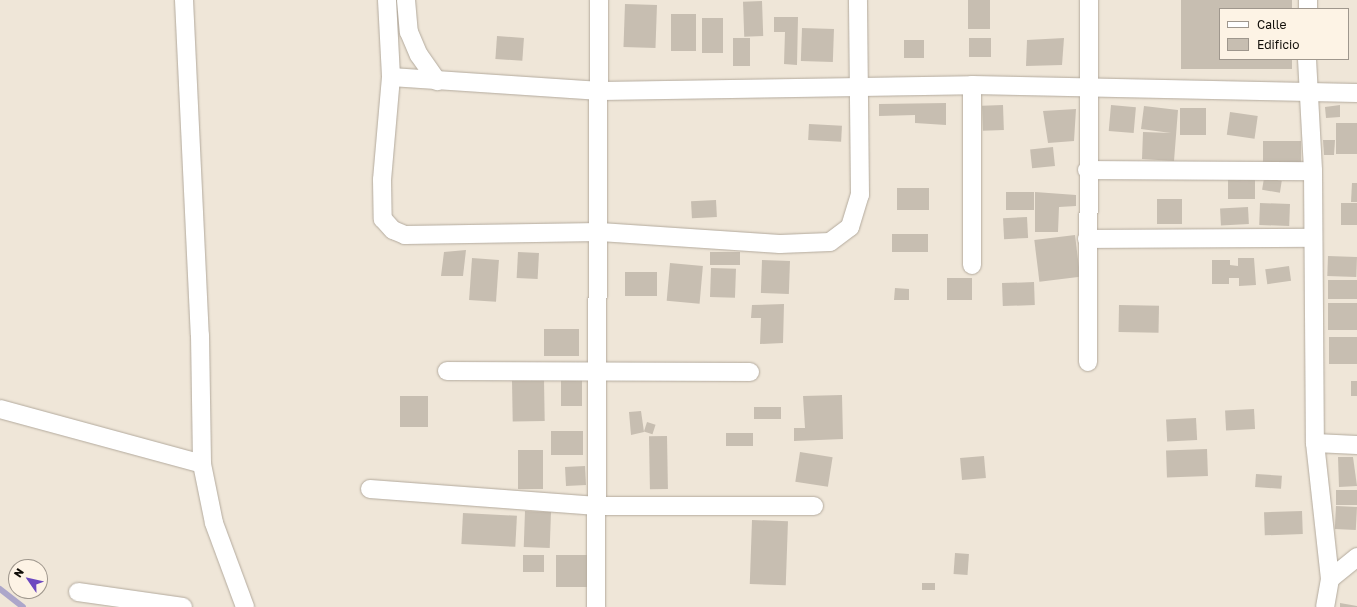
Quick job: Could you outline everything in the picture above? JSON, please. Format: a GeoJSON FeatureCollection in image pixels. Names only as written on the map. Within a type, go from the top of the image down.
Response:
{"type":"FeatureCollection","features":[{"type":"Feature","properties":{"kind":"street"},"geometry":{"type":"LineString","coordinates":[[184,0],[200,335],[202,464],[214,523],[245,607]]}},
{"type":"Feature","properties":{"kind":"street"},"geometry":{"type":"LineString","coordinates":[[387,0],[391,77],[382,180],[383,219],[393,230],[405,235],[600,232],[780,244],[830,242],[850,227],[860,195],[858,0]]}},
{"type":"Feature","properties":{"kind":"street"},"geometry":{"type":"LineString","coordinates":[[406,0],[409,32],[419,55],[437,81]]}},
{"type":"Feature","properties":{"kind":"street"},"geometry":{"type":"LineString","coordinates":[[596,607],[602,91],[599,0]]}},
{"type":"Feature","properties":{"kind":"street"},"geometry":{"type":"LineString","coordinates":[[1088,362],[1086,87],[1089,0]]}},
{"type":"Feature","properties":{"kind":"street"},"geometry":{"type":"LineString","coordinates":[[1307,60],[1306,91],[1313,171],[1316,443],[1330,579],[1324,607]]}},
{"type":"Feature","properties":{"kind":"street"},"geometry":{"type":"LineString","coordinates":[[391,77],[602,91],[972,85],[1357,93]]}},
{"type":"Feature","properties":{"kind":"street"},"geometry":{"type":"LineString","coordinates":[[972,85],[972,265]]}},
{"type":"Feature","properties":{"kind":"street"},"geometry":{"type":"LineString","coordinates":[[1087,170],[1313,171]]}},
{"type":"Feature","properties":{"kind":"street"},"geometry":{"type":"LineString","coordinates":[[1087,238],[1313,238]]}},
{"type":"Feature","properties":{"kind":"street"},"geometry":{"type":"LineString","coordinates":[[447,372],[750,372]]}},
{"type":"Feature","properties":{"kind":"street"},"geometry":{"type":"LineString","coordinates":[[0,409],[202,464]]}},
{"type":"Feature","properties":{"kind":"street"},"geometry":{"type":"LineString","coordinates":[[1316,443],[1357,445]]}},
{"type":"Feature","properties":{"kind":"street"},"geometry":{"type":"LineString","coordinates":[[370,489],[597,506],[814,506]]}},
{"type":"Feature","properties":{"kind":"street"},"geometry":{"type":"LineString","coordinates":[[1330,579],[1357,557]]}},
{"type":"Feature","properties":{"kind":"street"},"geometry":{"type":"LineString","coordinates":[[78,592],[183,607]]}},
{"type":"Feature","properties":{"kind":"building"},"geometry":{"type":"Polygon","coordinates":[[[968,0],[990,0],[990,29],[968,29],[968,0]]]}},
{"type":"Feature","properties":{"kind":"building"},"geometry":{"type":"Polygon","coordinates":[[[1181,0],[1292,0],[1292,8],[1219,8],[1219,60],[1292,60],[1292,69],[1181,69],[1181,0]]]}},
{"type":"Feature","properties":{"kind":"building"},"geometry":{"type":"Polygon","coordinates":[[[762,1],[763,36],[744,37],[743,2],[762,1]]]}},
{"type":"Feature","properties":{"kind":"building"},"geometry":{"type":"Polygon","coordinates":[[[625,4],[657,5],[655,48],[623,47],[625,4]]]}},
{"type":"Feature","properties":{"kind":"building"},"geometry":{"type":"Polygon","coordinates":[[[671,14],[696,14],[696,51],[671,51],[671,14]]]}},
{"type":"Feature","properties":{"kind":"building"},"geometry":{"type":"Polygon","coordinates":[[[774,17],[798,17],[797,65],[784,64],[785,32],[774,32],[774,17]]]}},
{"type":"Feature","properties":{"kind":"building"},"geometry":{"type":"Polygon","coordinates":[[[702,18],[723,18],[723,53],[702,53],[702,18]]]}},
{"type":"Feature","properties":{"kind":"building"},"geometry":{"type":"Polygon","coordinates":[[[802,28],[834,29],[833,62],[801,61],[802,28]]]}},
{"type":"Feature","properties":{"kind":"building"},"geometry":{"type":"Polygon","coordinates":[[[497,36],[524,38],[522,61],[495,59],[497,36]]]}},
{"type":"Feature","properties":{"kind":"building"},"geometry":{"type":"Polygon","coordinates":[[[733,38],[750,38],[750,66],[733,66],[733,38]]]}},
{"type":"Feature","properties":{"kind":"building"},"geometry":{"type":"Polygon","coordinates":[[[969,38],[991,38],[991,57],[969,57],[969,38]]]}},
{"type":"Feature","properties":{"kind":"building"},"geometry":{"type":"Polygon","coordinates":[[[1064,38],[1062,65],[1026,66],[1027,40],[1064,38]]]}},
{"type":"Feature","properties":{"kind":"building"},"geometry":{"type":"Polygon","coordinates":[[[904,40],[924,40],[924,58],[904,58],[904,40]]]}},
{"type":"Feature","properties":{"kind":"building"},"geometry":{"type":"Polygon","coordinates":[[[946,103],[946,125],[915,123],[915,115],[879,116],[879,104],[946,103]]]}},
{"type":"Feature","properties":{"kind":"building"},"geometry":{"type":"Polygon","coordinates":[[[1003,105],[1004,130],[983,131],[982,106],[1003,105]]]}},
{"type":"Feature","properties":{"kind":"building"},"geometry":{"type":"Polygon","coordinates":[[[1111,105],[1136,107],[1134,133],[1109,131],[1111,105]]]}},
{"type":"Feature","properties":{"kind":"building"},"geometry":{"type":"Polygon","coordinates":[[[1340,105],[1340,117],[1326,118],[1325,107],[1340,105]]]}},
{"type":"Feature","properties":{"kind":"building"},"geometry":{"type":"Polygon","coordinates":[[[1144,106],[1178,110],[1174,161],[1142,159],[1143,132],[1171,133],[1141,129],[1144,106]]]}},
{"type":"Feature","properties":{"kind":"building"},"geometry":{"type":"Polygon","coordinates":[[[1180,108],[1206,108],[1206,135],[1180,135],[1180,108]]]}},
{"type":"Feature","properties":{"kind":"building"},"geometry":{"type":"Polygon","coordinates":[[[1076,109],[1074,141],[1048,143],[1043,111],[1076,109]]]}},
{"type":"Feature","properties":{"kind":"building"},"geometry":{"type":"Polygon","coordinates":[[[1230,112],[1258,116],[1255,139],[1227,135],[1230,112]]]}},
{"type":"Feature","properties":{"kind":"building"},"geometry":{"type":"Polygon","coordinates":[[[1336,123],[1357,123],[1357,154],[1336,154],[1336,123]]]}},
{"type":"Feature","properties":{"kind":"building"},"geometry":{"type":"Polygon","coordinates":[[[809,124],[842,126],[841,142],[808,140],[809,124]]]}},
{"type":"Feature","properties":{"kind":"building"},"geometry":{"type":"Polygon","coordinates":[[[1323,140],[1335,140],[1334,155],[1324,155],[1323,140]]]}},
{"type":"Feature","properties":{"kind":"building"},"geometry":{"type":"Polygon","coordinates":[[[1263,141],[1301,141],[1301,166],[1263,166],[1263,141]]]}},
{"type":"Feature","properties":{"kind":"building"},"geometry":{"type":"Polygon","coordinates":[[[1053,147],[1055,166],[1032,168],[1030,149],[1053,147]]]}},
{"type":"Feature","properties":{"kind":"building"},"geometry":{"type":"Polygon","coordinates":[[[1264,178],[1282,181],[1280,193],[1262,190],[1264,178]]]}},
{"type":"Feature","properties":{"kind":"building"},"geometry":{"type":"Polygon","coordinates":[[[1228,179],[1255,179],[1255,199],[1228,199],[1228,179]]]}},
{"type":"Feature","properties":{"kind":"building"},"geometry":{"type":"Polygon","coordinates":[[[1352,183],[1357,183],[1357,202],[1351,202],[1352,183]]]}},
{"type":"Feature","properties":{"kind":"building"},"geometry":{"type":"Polygon","coordinates":[[[897,188],[929,188],[929,210],[897,210],[897,188]]]}},
{"type":"Feature","properties":{"kind":"building"},"geometry":{"type":"Polygon","coordinates":[[[1006,192],[1034,192],[1034,210],[1006,210],[1006,192]]]}},
{"type":"Feature","properties":{"kind":"building"},"geometry":{"type":"Polygon","coordinates":[[[1035,192],[1076,195],[1076,206],[1059,207],[1058,232],[1035,232],[1035,192]]]}},
{"type":"Feature","properties":{"kind":"building"},"geometry":{"type":"Polygon","coordinates":[[[1157,199],[1182,199],[1182,224],[1157,224],[1157,199]]]}},
{"type":"Feature","properties":{"kind":"building"},"geometry":{"type":"Polygon","coordinates":[[[716,200],[717,217],[692,218],[691,201],[716,200]]]}},
{"type":"Feature","properties":{"kind":"building"},"geometry":{"type":"Polygon","coordinates":[[[1260,203],[1290,204],[1289,226],[1259,225],[1260,203]]]}},
{"type":"Feature","properties":{"kind":"building"},"geometry":{"type":"Polygon","coordinates":[[[1341,203],[1357,203],[1357,225],[1341,225],[1341,203]]]}},
{"type":"Feature","properties":{"kind":"building"},"geometry":{"type":"Polygon","coordinates":[[[1248,207],[1249,224],[1221,225],[1220,208],[1248,207]]]}},
{"type":"Feature","properties":{"kind":"building"},"geometry":{"type":"Polygon","coordinates":[[[1027,217],[1028,238],[1004,239],[1003,218],[1027,217]]]}},
{"type":"Feature","properties":{"kind":"building"},"geometry":{"type":"Polygon","coordinates":[[[892,234],[928,234],[928,252],[892,252],[892,234]]]}},
{"type":"Feature","properties":{"kind":"building"},"geometry":{"type":"Polygon","coordinates":[[[1075,235],[1080,277],[1039,282],[1034,240],[1075,235]]]}},
{"type":"Feature","properties":{"kind":"building"},"geometry":{"type":"Polygon","coordinates":[[[466,250],[463,276],[441,276],[444,252],[466,250]]]}},
{"type":"Feature","properties":{"kind":"building"},"geometry":{"type":"Polygon","coordinates":[[[518,252],[539,253],[538,279],[517,278],[518,252]]]}},
{"type":"Feature","properties":{"kind":"building"},"geometry":{"type":"Polygon","coordinates":[[[710,252],[740,252],[740,265],[710,265],[710,252]]]}},
{"type":"Feature","properties":{"kind":"building"},"geometry":{"type":"Polygon","coordinates":[[[1328,256],[1357,257],[1356,277],[1327,276],[1328,256]]]}},
{"type":"Feature","properties":{"kind":"building"},"geometry":{"type":"Polygon","coordinates":[[[472,258],[499,260],[496,302],[469,300],[472,258]]]}},
{"type":"Feature","properties":{"kind":"building"},"geometry":{"type":"Polygon","coordinates":[[[1238,258],[1254,258],[1256,285],[1239,286],[1239,278],[1229,278],[1229,284],[1212,284],[1212,260],[1230,260],[1230,265],[1238,266],[1238,258]]]}},
{"type":"Feature","properties":{"kind":"building"},"geometry":{"type":"Polygon","coordinates":[[[762,260],[790,261],[789,294],[761,293],[762,260]]]}},
{"type":"Feature","properties":{"kind":"building"},"geometry":{"type":"Polygon","coordinates":[[[670,263],[703,266],[700,304],[667,301],[670,263]]]}},
{"type":"Feature","properties":{"kind":"building"},"geometry":{"type":"Polygon","coordinates":[[[1289,266],[1291,281],[1267,284],[1265,269],[1289,266]]]}},
{"type":"Feature","properties":{"kind":"building"},"geometry":{"type":"Polygon","coordinates":[[[711,268],[736,269],[735,298],[710,297],[711,268]]]}},
{"type":"Feature","properties":{"kind":"building"},"geometry":{"type":"Polygon","coordinates":[[[625,272],[657,272],[657,296],[625,296],[625,272]]]}},
{"type":"Feature","properties":{"kind":"building"},"geometry":{"type":"Polygon","coordinates":[[[947,278],[972,278],[972,300],[947,300],[947,278]]]}},
{"type":"Feature","properties":{"kind":"building"},"geometry":{"type":"Polygon","coordinates":[[[1328,280],[1357,280],[1357,299],[1328,299],[1328,280]]]}},
{"type":"Feature","properties":{"kind":"building"},"geometry":{"type":"Polygon","coordinates":[[[1034,282],[1035,305],[1003,306],[1002,283],[1034,282]]]}},
{"type":"Feature","properties":{"kind":"building"},"geometry":{"type":"Polygon","coordinates":[[[895,288],[909,289],[909,300],[894,300],[895,288]]]}},
{"type":"Feature","properties":{"kind":"building"},"geometry":{"type":"Polygon","coordinates":[[[1328,303],[1357,303],[1357,330],[1328,330],[1328,303]]]}},
{"type":"Feature","properties":{"kind":"building"},"geometry":{"type":"Polygon","coordinates":[[[784,304],[783,343],[760,344],[761,318],[751,318],[752,305],[784,304]]]}},
{"type":"Feature","properties":{"kind":"building"},"geometry":{"type":"Polygon","coordinates":[[[1119,305],[1159,306],[1159,333],[1119,332],[1119,305]]]}},
{"type":"Feature","properties":{"kind":"building"},"geometry":{"type":"Polygon","coordinates":[[[544,329],[579,329],[579,356],[544,356],[544,329]]]}},
{"type":"Feature","properties":{"kind":"building"},"geometry":{"type":"Polygon","coordinates":[[[1329,337],[1357,337],[1357,364],[1329,364],[1329,337]]]}},
{"type":"Feature","properties":{"kind":"building"},"geometry":{"type":"Polygon","coordinates":[[[544,380],[545,421],[513,422],[512,381],[544,380]]]}},
{"type":"Feature","properties":{"kind":"building"},"geometry":{"type":"Polygon","coordinates":[[[561,380],[582,380],[582,406],[561,406],[561,380]]]}},
{"type":"Feature","properties":{"kind":"building"},"geometry":{"type":"Polygon","coordinates":[[[1351,381],[1357,381],[1357,396],[1351,396],[1351,381]]]}},
{"type":"Feature","properties":{"kind":"building"},"geometry":{"type":"Polygon","coordinates":[[[842,395],[843,439],[794,441],[794,428],[805,428],[803,396],[842,395]]]}},
{"type":"Feature","properties":{"kind":"building"},"geometry":{"type":"Polygon","coordinates":[[[400,396],[428,396],[428,427],[400,427],[400,396]]]}},
{"type":"Feature","properties":{"kind":"building"},"geometry":{"type":"Polygon","coordinates":[[[754,407],[781,407],[781,419],[754,419],[754,407]]]}},
{"type":"Feature","properties":{"kind":"building"},"geometry":{"type":"Polygon","coordinates":[[[1254,409],[1255,429],[1226,430],[1225,411],[1254,409]]]}},
{"type":"Feature","properties":{"kind":"building"},"geometry":{"type":"Polygon","coordinates":[[[641,411],[644,432],[631,435],[629,412],[641,411]]]}},
{"type":"Feature","properties":{"kind":"building"},"geometry":{"type":"Polygon","coordinates":[[[1196,418],[1197,440],[1167,442],[1166,420],[1196,418]]]}},
{"type":"Feature","properties":{"kind":"building"},"geometry":{"type":"Polygon","coordinates":[[[647,422],[656,425],[652,434],[644,432],[647,422]]]}},
{"type":"Feature","properties":{"kind":"building"},"geometry":{"type":"Polygon","coordinates":[[[551,431],[583,431],[583,455],[551,455],[551,431]]]}},
{"type":"Feature","properties":{"kind":"building"},"geometry":{"type":"Polygon","coordinates":[[[726,433],[753,433],[753,446],[726,446],[726,433]]]}},
{"type":"Feature","properties":{"kind":"building"},"geometry":{"type":"Polygon","coordinates":[[[649,436],[667,436],[668,489],[650,489],[649,436]]]}},
{"type":"Feature","properties":{"kind":"building"},"geometry":{"type":"Polygon","coordinates":[[[1207,449],[1208,476],[1167,477],[1166,450],[1207,449]]]}},
{"type":"Feature","properties":{"kind":"building"},"geometry":{"type":"Polygon","coordinates":[[[518,450],[543,450],[543,489],[518,489],[518,450]]]}},
{"type":"Feature","properties":{"kind":"building"},"geometry":{"type":"Polygon","coordinates":[[[800,452],[833,457],[828,487],[795,482],[800,452]]]}},
{"type":"Feature","properties":{"kind":"building"},"geometry":{"type":"Polygon","coordinates":[[[984,456],[986,478],[962,480],[960,458],[984,456]]]}},
{"type":"Feature","properties":{"kind":"building"},"geometry":{"type":"Polygon","coordinates":[[[1338,457],[1353,457],[1357,486],[1339,487],[1338,457]]]}},
{"type":"Feature","properties":{"kind":"building"},"geometry":{"type":"Polygon","coordinates":[[[585,466],[586,485],[566,486],[565,467],[585,466]]]}},
{"type":"Feature","properties":{"kind":"building"},"geometry":{"type":"Polygon","coordinates":[[[1256,474],[1282,476],[1281,489],[1255,487],[1256,474]]]}},
{"type":"Feature","properties":{"kind":"building"},"geometry":{"type":"Polygon","coordinates":[[[1336,490],[1357,490],[1357,505],[1336,505],[1336,490]]]}},
{"type":"Feature","properties":{"kind":"building"},"geometry":{"type":"Polygon","coordinates":[[[1336,506],[1357,507],[1356,530],[1335,529],[1336,506]]]}},
{"type":"Feature","properties":{"kind":"building"},"geometry":{"type":"Polygon","coordinates":[[[525,511],[551,512],[550,548],[524,547],[525,511]]]}},
{"type":"Feature","properties":{"kind":"building"},"geometry":{"type":"Polygon","coordinates":[[[1302,511],[1303,534],[1265,535],[1264,512],[1302,511]]]}},
{"type":"Feature","properties":{"kind":"building"},"geometry":{"type":"Polygon","coordinates":[[[463,513],[517,516],[515,547],[461,544],[463,513]]]}},
{"type":"Feature","properties":{"kind":"building"},"geometry":{"type":"Polygon","coordinates":[[[752,520],[788,521],[786,585],[750,584],[752,520]]]}},
{"type":"Feature","properties":{"kind":"building"},"geometry":{"type":"Polygon","coordinates":[[[955,553],[969,554],[968,575],[954,574],[955,553]]]}},
{"type":"Feature","properties":{"kind":"building"},"geometry":{"type":"Polygon","coordinates":[[[523,555],[544,555],[544,572],[523,572],[523,555]]]}},
{"type":"Feature","properties":{"kind":"building"},"geometry":{"type":"Polygon","coordinates":[[[556,555],[594,555],[594,587],[556,587],[556,555]]]}},
{"type":"Feature","properties":{"kind":"building"},"geometry":{"type":"Polygon","coordinates":[[[922,583],[935,583],[935,590],[922,590],[922,583]]]}},
{"type":"Feature","properties":{"kind":"building"},"geometry":{"type":"Polygon","coordinates":[[[1340,603],[1357,606],[1357,607],[1340,607],[1340,603]]]}},
{"type":"Feature","properties":{"kind":"waterway"},"geometry":{"type":"LineString","coordinates":[[0,589],[23,607]]}}]}
